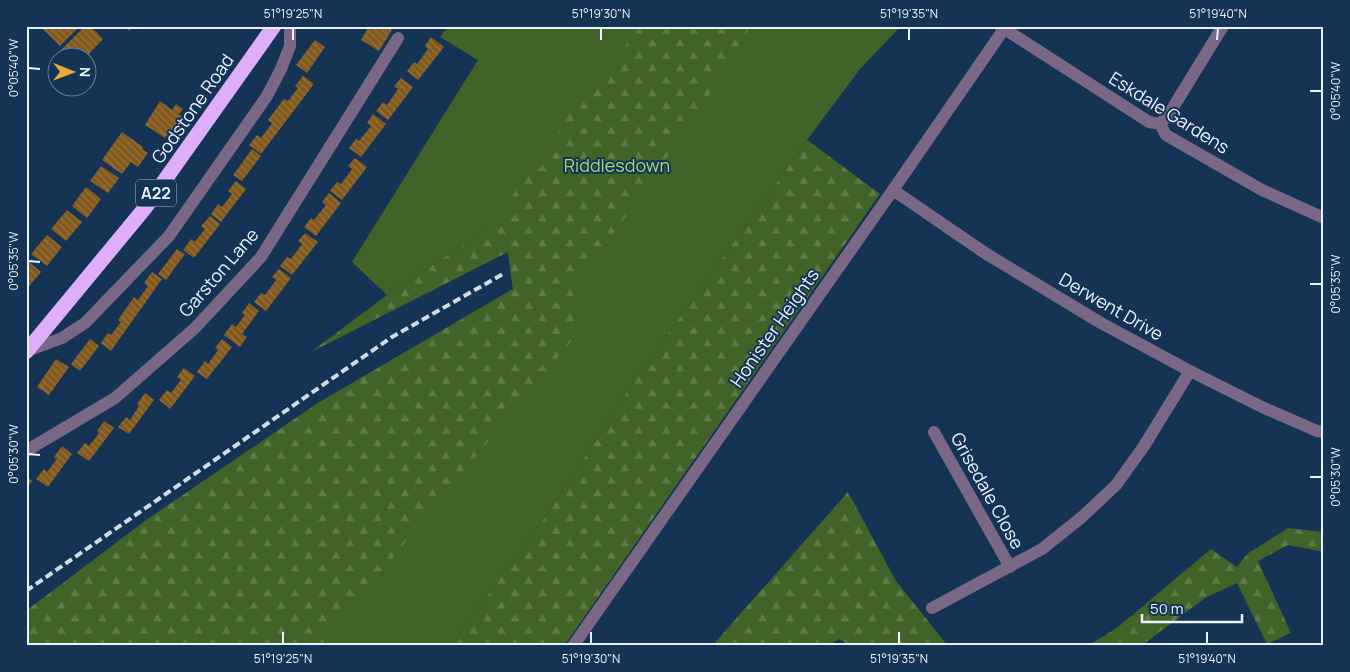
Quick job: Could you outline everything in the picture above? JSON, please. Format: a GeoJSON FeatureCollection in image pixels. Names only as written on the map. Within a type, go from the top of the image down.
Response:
{"type":"FeatureCollection","features":[{"type":"Feature","properties":{"kind":"highway","name":"Godstone Road"},"geometry":{"type":"LineString","coordinates":[[27,352],[145,208],[274,26]]}},
{"type":"Feature","properties":{"kind":"street","name":"Godstone Road"},"geometry":{"type":"LineString","coordinates":[[27,352],[62,338],[86,323],[169,236],[267,96],[290,46],[290,26]]}},
{"type":"Feature","properties":{"kind":"street"},"geometry":{"type":"LineString","coordinates":[[1160,124],[1170,114],[1223,26]]}},
{"type":"Feature","properties":{"kind":"street","name":"Eskdale Gardens"},"geometry":{"type":"LineString","coordinates":[[1002,27],[1149,122],[1160,124],[1166,135],[1262,190],[1324,218]]}},
{"type":"Feature","properties":{"kind":"street","name":"Honister Heights"},"geometry":{"type":"LineString","coordinates":[[573,646],[893,190],[1002,27]]}},
{"type":"Feature","properties":{"kind":"street","name":"Garston Lane"},"geometry":{"type":"LineString","coordinates":[[26,451],[115,398],[195,328],[261,257],[398,38]]}},
{"type":"Feature","properties":{"kind":"street","name":"Derwent Drive"},"geometry":{"type":"LineString","coordinates":[[893,190],[985,253],[1101,323],[1190,372],[1262,407],[1317,431],[1324,432]]}},
{"type":"Feature","properties":{"kind":"street"},"geometry":{"type":"LineString","coordinates":[[932,608],[1042,549],[1082,517],[1116,485],[1144,446],[1190,372]]}},
{"type":"Feature","properties":{"kind":"street","name":"Grisedale Close"},"geometry":{"type":"LineString","coordinates":[[934,432],[1010,567]]}},
{"type":"Feature","properties":{"kind":"green space","name":"Riddlesdown"},"geometry":{"type":"Polygon","coordinates":[[[448,26],[901,26],[860,69],[807,140],[636,378],[548,513],[451,646],[26,646],[26,611],[145,521],[318,403],[513,289],[508,252],[487,229],[387,295],[352,262],[478,60],[440,37],[448,26]]]}},
{"type":"Feature","properties":{"kind":"green space"},"geometry":{"type":"Polygon","coordinates":[[[640,26],[750,26],[737,51],[688,128],[573,292],[582,328],[320,646],[26,646],[26,611],[145,521],[318,403],[513,289],[508,252],[311,352],[387,295],[487,229],[557,136],[576,99],[621,51],[640,26]]]}},
{"type":"Feature","properties":{"kind":"green space"},"geometry":{"type":"Polygon","coordinates":[[[807,140],[880,194],[564,646],[451,646],[548,513],[636,378],[807,140]]]}},
{"type":"Feature","properties":{"kind":"green space"},"geometry":{"type":"Polygon","coordinates":[[[848,492],[896,581],[948,646],[851,646],[839,639],[828,646],[712,646],[848,492]]]}},
{"type":"Feature","properties":{"kind":"green space"},"geometry":{"type":"Polygon","coordinates":[[[1288,528],[1324,532],[1324,552],[1288,545],[1258,561],[1291,633],[1267,644],[1237,583],[1205,598],[1141,646],[1088,646],[1118,627],[1211,549],[1237,567],[1247,554],[1288,528]]]}},
{"type":"Feature","properties":{"kind":"building"},"geometry":{"type":"Polygon","coordinates":[[[40,26],[80,26],[60,46],[40,26]]]}},
{"type":"Feature","properties":{"kind":"building"},"geometry":{"type":"Polygon","coordinates":[[[85,26],[90,26],[103,39],[94,48],[63,48],[85,26]]]}},
{"type":"Feature","properties":{"kind":"building"},"geometry":{"type":"Polygon","coordinates":[[[125,26],[135,26],[129,31],[125,26]]]}},
{"type":"Feature","properties":{"kind":"building"},"geometry":{"type":"Polygon","coordinates":[[[369,26],[386,26],[392,30],[379,51],[361,40],[369,26]]]}},
{"type":"Feature","properties":{"kind":"building"},"geometry":{"type":"Polygon","coordinates":[[[431,37],[444,47],[418,80],[407,71],[414,62],[417,64],[428,49],[425,46],[431,37]]]}},
{"type":"Feature","properties":{"kind":"building"},"geometry":{"type":"Polygon","coordinates":[[[315,40],[325,47],[307,73],[296,65],[315,40]]]}},
{"type":"Feature","properties":{"kind":"building"},"geometry":{"type":"Polygon","coordinates":[[[303,76],[314,84],[261,154],[249,145],[257,135],[261,138],[272,123],[268,120],[284,99],[288,101],[298,88],[295,86],[303,76]]]}},
{"type":"Feature","properties":{"kind":"building"},"geometry":{"type":"Polygon","coordinates":[[[401,78],[413,87],[388,120],[376,111],[383,102],[387,105],[398,89],[394,86],[401,78]]]}},
{"type":"Feature","properties":{"kind":"building"},"geometry":{"type":"Polygon","coordinates":[[[160,101],[172,110],[176,104],[183,109],[179,114],[184,118],[171,136],[168,134],[165,138],[145,125],[160,101]]]}},
{"type":"Feature","properties":{"kind":"building"},"geometry":{"type":"Polygon","coordinates":[[[373,114],[386,124],[361,157],[349,148],[356,139],[359,141],[371,126],[367,123],[373,114]]]}},
{"type":"Feature","properties":{"kind":"building"},"geometry":{"type":"Polygon","coordinates":[[[122,132],[143,147],[142,149],[148,153],[138,167],[131,162],[122,174],[102,160],[122,132]]]}},
{"type":"Feature","properties":{"kind":"building"},"geometry":{"type":"Polygon","coordinates":[[[252,149],[261,156],[242,181],[233,175],[252,149]]]}},
{"type":"Feature","properties":{"kind":"building"},"geometry":{"type":"Polygon","coordinates":[[[355,158],[367,167],[342,200],[330,191],[337,182],[341,184],[352,169],[348,166],[355,158]]]}},
{"type":"Feature","properties":{"kind":"building"},"geometry":{"type":"Polygon","coordinates":[[[101,166],[119,178],[108,193],[90,181],[101,166]]]}},
{"type":"Feature","properties":{"kind":"building"},"geometry":{"type":"Polygon","coordinates":[[[236,181],[246,189],[221,222],[211,214],[218,204],[222,207],[232,194],[228,191],[236,181]]]}},
{"type":"Feature","properties":{"kind":"building"},"geometry":{"type":"Polygon","coordinates":[[[86,187],[101,199],[87,218],[72,206],[86,187]]]}},
{"type":"Feature","properties":{"kind":"building"},"geometry":{"type":"Polygon","coordinates":[[[329,193],[341,203],[316,236],[304,227],[311,218],[314,220],[326,205],[322,202],[329,193]]]}},
{"type":"Feature","properties":{"kind":"building"},"geometry":{"type":"Polygon","coordinates":[[[67,210],[82,222],[66,241],[51,229],[67,210]]]}},
{"type":"Feature","properties":{"kind":"building"},"geometry":{"type":"Polygon","coordinates":[[[210,216],[220,224],[194,258],[183,250],[191,239],[195,242],[205,229],[201,226],[210,216]]]}},
{"type":"Feature","properties":{"kind":"building"},"geometry":{"type":"Polygon","coordinates":[[[305,233],[318,242],[292,275],[280,266],[287,257],[291,259],[302,244],[298,241],[305,233]]]}},
{"type":"Feature","properties":{"kind":"building"},"geometry":{"type":"Polygon","coordinates":[[[47,235],[62,247],[47,266],[31,254],[47,235]]]}},
{"type":"Feature","properties":{"kind":"building"},"geometry":{"type":"Polygon","coordinates":[[[177,249],[185,254],[166,280],[158,274],[177,249]]]}},
{"type":"Feature","properties":{"kind":"building"},"geometry":{"type":"Polygon","coordinates":[[[26,261],[41,272],[26,290],[26,261]]]}},
{"type":"Feature","properties":{"kind":"building"},"geometry":{"type":"Polygon","coordinates":[[[279,269],[291,278],[266,311],[254,302],[261,293],[265,295],[276,280],[272,277],[279,269]]]}},
{"type":"Feature","properties":{"kind":"building"},"geometry":{"type":"Polygon","coordinates":[[[152,272],[162,279],[111,351],[101,343],[108,333],[111,335],[121,322],[118,320],[134,297],[138,300],[148,286],[144,283],[152,272]]]}},
{"type":"Feature","properties":{"kind":"building"},"geometry":{"type":"Polygon","coordinates":[[[249,303],[259,311],[242,334],[247,337],[240,347],[224,335],[232,324],[236,327],[245,315],[242,313],[249,303]]]}},
{"type":"Feature","properties":{"kind":"building"},"geometry":{"type":"Polygon","coordinates":[[[90,339],[99,346],[80,371],[71,364],[90,339]]]}},
{"type":"Feature","properties":{"kind":"building"},"geometry":{"type":"Polygon","coordinates":[[[222,339],[232,347],[207,379],[197,372],[205,361],[208,364],[218,350],[215,348],[222,339]]]}},
{"type":"Feature","properties":{"kind":"building"},"geometry":{"type":"Polygon","coordinates":[[[56,359],[69,367],[49,395],[37,387],[56,359]]]}},
{"type":"Feature","properties":{"kind":"building"},"geometry":{"type":"Polygon","coordinates":[[[184,368],[195,376],[170,409],[159,400],[167,390],[171,393],[181,380],[177,377],[184,368]]]}},
{"type":"Feature","properties":{"kind":"building"},"geometry":{"type":"Polygon","coordinates":[[[145,393],[154,400],[129,434],[118,427],[126,417],[130,420],[139,406],[137,404],[145,393]]]}},
{"type":"Feature","properties":{"kind":"building"},"geometry":{"type":"Polygon","coordinates":[[[104,421],[114,428],[89,461],[77,453],[85,443],[89,446],[99,433],[97,431],[104,421]]]}},
{"type":"Feature","properties":{"kind":"building"},"geometry":{"type":"Polygon","coordinates":[[[62,446],[72,454],[48,487],[36,479],[44,469],[47,472],[57,459],[54,457],[62,446]]]}},
{"type":"Feature","properties":{"kind":"building"},"geometry":{"type":"Polygon","coordinates":[[[26,476],[32,481],[26,489],[26,476]]]}},
{"type":"Feature","properties":{"kind":"railway"},"geometry":{"type":"LineString","coordinates":[[26,591],[392,337],[503,274]]}}]}
